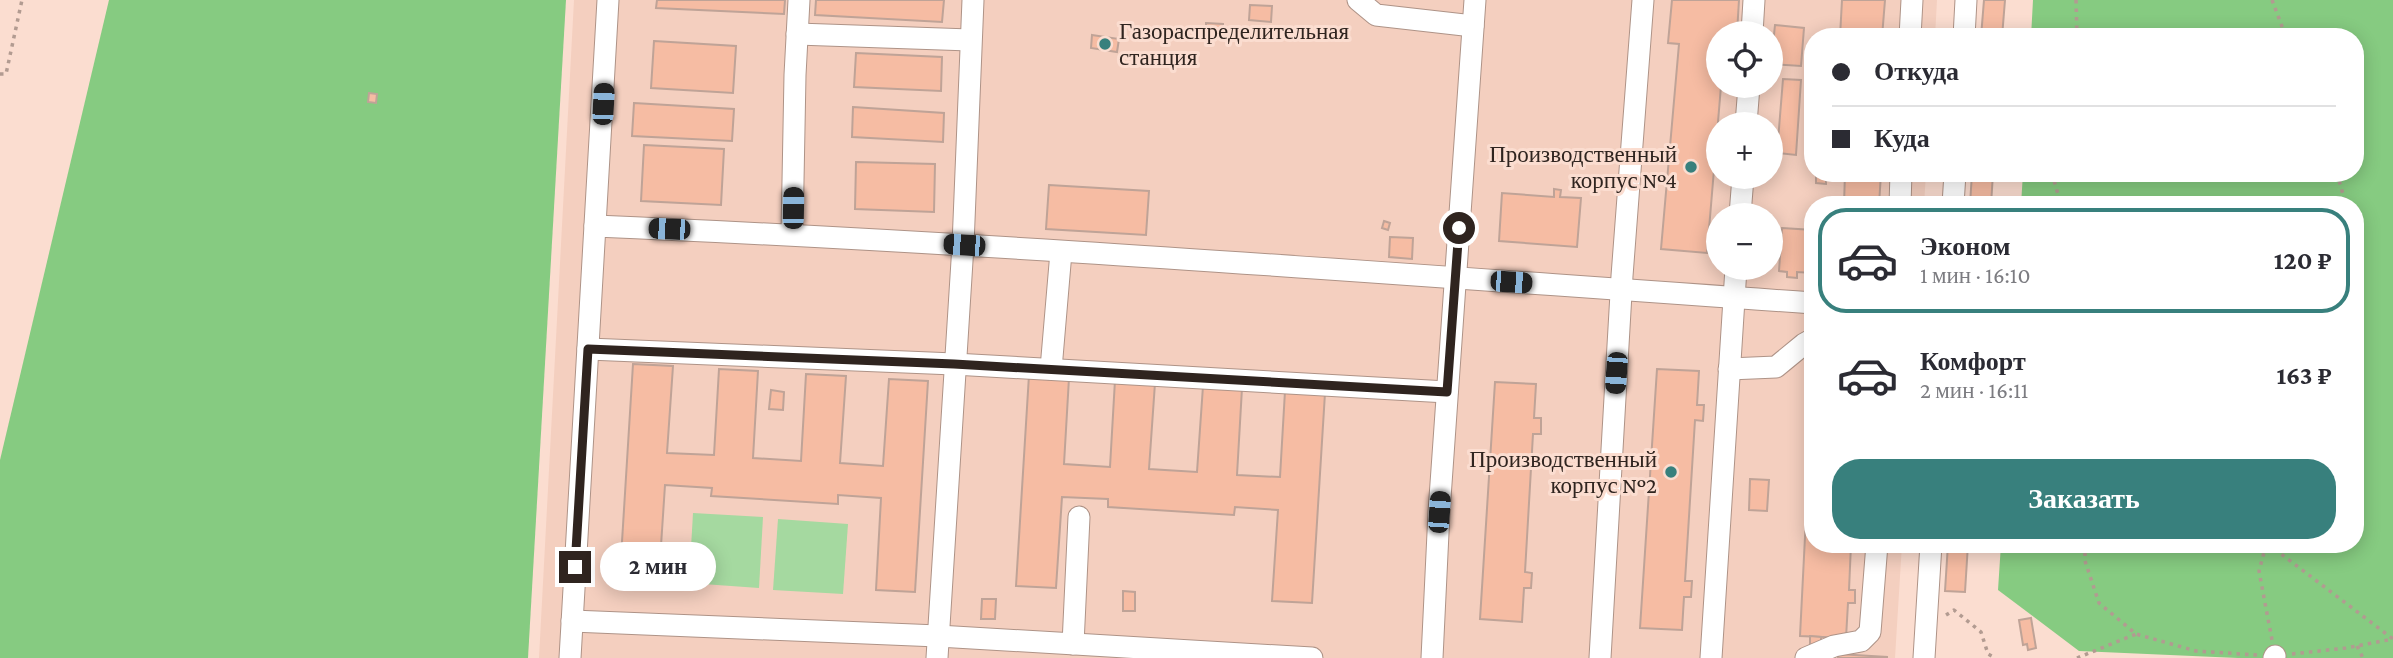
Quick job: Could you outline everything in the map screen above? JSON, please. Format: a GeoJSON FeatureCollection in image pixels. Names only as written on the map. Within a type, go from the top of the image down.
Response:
{"type":"FeatureCollection","features":[{"type":"Feature","properties":{"kind":"lane"},"geometry":{"type":"LineString","coordinates":[[570,658],[608,0]]}},
{"type":"Feature","properties":{"kind":"lane"},"geometry":{"type":"LineString","coordinates":[[792,234],[799,0]]}},
{"type":"Feature","properties":{"kind":"lane"},"geometry":{"type":"LineString","coordinates":[[937,658],[954,364],[964,245],[973,0]]}},
{"type":"Feature","properties":{"kind":"lane"},"geometry":{"type":"LineString","coordinates":[[1358,0],[1376,15],[1474,26]]}},
{"type":"Feature","properties":{"kind":"lane"},"geometry":{"type":"LineString","coordinates":[[1432,658],[1447,392],[1475,0]]}},
{"type":"Feature","properties":{"kind":"lane"},"geometry":{"type":"LineString","coordinates":[[1600,658],[1621,291],[1643,0]]}},
{"type":"Feature","properties":{"kind":"lane"},"geometry":{"type":"LineString","coordinates":[[1753,21],[1754,0]]}},
{"type":"Feature","properties":{"kind":"lane"},"geometry":{"type":"LineString","coordinates":[[1910,28],[1912,0]]}},
{"type":"Feature","properties":{"kind":"lane"},"geometry":{"type":"LineString","coordinates":[[1964,28],[1966,0]]}},
{"type":"Feature","properties":{"kind":"lane"},"geometry":{"type":"LineString","coordinates":[[797,34],[970,40]]}},
{"type":"Feature","properties":{"kind":"lane"},"geometry":{"type":"LineString","coordinates":[[595,226],[792,234],[1804,302]]}},
{"type":"Feature","properties":{"kind":"lane"},"geometry":{"type":"LineString","coordinates":[[1051,369],[1061,253]]}},
{"type":"Feature","properties":{"kind":"lane"},"geometry":{"type":"LineString","coordinates":[[1710,658],[1735,280]]}},
{"type":"Feature","properties":{"kind":"lane"},"geometry":{"type":"LineString","coordinates":[[1728,369],[1776,367],[1804,344]]}},
{"type":"Feature","properties":{"kind":"lane"},"geometry":{"type":"LineString","coordinates":[[588,349],[954,364],[1447,392]]}},
{"type":"Feature","properties":{"kind":"lane"},"geometry":{"type":"LineString","coordinates":[[1073,644],[1079,517]]}},
{"type":"Feature","properties":{"kind":"lane"},"geometry":{"type":"LineString","coordinates":[[1806,658],[1840,644],[1861,641],[1870,632],[1876,553]]}},
{"type":"Feature","properties":{"kind":"lane"},"geometry":{"type":"LineString","coordinates":[[1924,658],[1930,553]]}},
{"type":"Feature","properties":{"kind":"lane"},"geometry":{"type":"LineString","coordinates":[[572,621],[938,636],[1312,658]]}},
{"type":"Feature","properties":{"kind":"path"},"geometry":{"type":"LineString","coordinates":[[0,74],[6,74],[22,0]]}},
{"type":"Feature","properties":{"kind":"path"},"geometry":{"type":"LineString","coordinates":[[2076,0],[2077,28]]}},
{"type":"Feature","properties":{"kind":"path"},"geometry":{"type":"LineString","coordinates":[[2272,0],[2283,28]]}},
{"type":"Feature","properties":{"kind":"path"},"geometry":{"type":"LineString","coordinates":[[2085,553],[2085,561],[2099,603],[2136,634],[2196,651],[2274,657],[2393,639]]}},
{"type":"Feature","properties":{"kind":"path"},"geometry":{"type":"LineString","coordinates":[[2264,553],[2259,571],[2274,657]]}},
{"type":"Feature","properties":{"kind":"path"},"geometry":{"type":"LineString","coordinates":[[2279,553],[2393,639]]}},
{"type":"Feature","properties":{"kind":"path"},"geometry":{"type":"LineString","coordinates":[[1925,626],[1954,610],[1982,632],[1988,654],[1995,658]]}},
{"type":"Feature","properties":{"kind":"path"},"geometry":{"type":"LineString","coordinates":[[2077,658],[2136,634]]}},
{"type":"Feature","properties":{"kind":"path"},"geometry":{"type":"LineString","coordinates":[[2357,646],[2363,658]]}},
{"type":"Feature","properties":{"kind":"shaded area"},"geometry":{"type":"Polygon","coordinates":[[[574,0],[1937,0],[1935,28],[1804,28],[1804,182],[1925,182],[1925,196],[1804,196],[1804,553],[1901,553],[1895,658],[539,658],[574,0]]]}},
{"type":"Feature","properties":{"kind":"green space"},"geometry":{"type":"Polygon","coordinates":[[[109,0],[566,0],[528,658],[0,658],[0,460],[109,0]]]}},
{"type":"Feature","properties":{"kind":"green space"},"geometry":{"type":"Polygon","coordinates":[[[2033,0],[2393,0],[2393,658],[2238,658],[2079,651],[1998,590],[2000,553],[2364,553],[2364,196],[2022,196],[2022,182],[2364,182],[2364,28],[2031,28],[2033,0]]]}},
{"type":"Feature","properties":{"kind":"green space"},"geometry":{"type":"Polygon","coordinates":[[[693,513],[763,517],[759,588],[689,583],[693,513]]]}},
{"type":"Feature","properties":{"kind":"green space"},"geometry":{"type":"Polygon","coordinates":[[[778,519],[848,524],[843,594],[773,590],[778,519]]]}},
{"type":"Feature","properties":{"kind":"building"},"geometry":{"type":"Polygon","coordinates":[[[657,0],[785,0],[784,14],[656,8],[657,0]]]}},
{"type":"Feature","properties":{"kind":"building"},"geometry":{"type":"Polygon","coordinates":[[[816,0],[944,0],[942,22],[815,15],[816,0]]]}},
{"type":"Feature","properties":{"kind":"building","name":"Производственный корпус №4"},"geometry":{"type":"Polygon","coordinates":[[[1672,0],[1739,0],[1738,21],[1706,21],[1706,98],[1720,98],[1719,112],[1706,112],[1706,189],[1712,189],[1711,203],[1706,203],[1706,253],[1661,249],[1679,44],[1668,43],[1672,0]]]}},
{"type":"Feature","properties":{"kind":"building"},"geometry":{"type":"Polygon","coordinates":[[[1842,0],[1885,0],[1883,28],[1840,28],[1842,0]]]}},
{"type":"Feature","properties":{"kind":"building"},"geometry":{"type":"Polygon","coordinates":[[[1984,0],[2005,0],[2003,28],[1982,28],[1984,0]]]}},
{"type":"Feature","properties":{"kind":"building"},"geometry":{"type":"Polygon","coordinates":[[[1250,5],[1272,6],[1271,22],[1249,20],[1250,5]]]}},
{"type":"Feature","properties":{"kind":"building"},"geometry":{"type":"Polygon","coordinates":[[[1206,23],[1223,24],[1223,30],[1206,29],[1206,23]]]}},
{"type":"Feature","properties":{"kind":"building"},"geometry":{"type":"Polygon","coordinates":[[[1783,26],[1804,28],[1801,66],[1783,65],[1783,26]]]}},
{"type":"Feature","properties":{"kind":"building","name":"Газораспределительная станция"},"geometry":{"type":"Polygon","coordinates":[[[1092,35],[1119,39],[1117,52],[1091,48],[1092,35]]]}},
{"type":"Feature","properties":{"kind":"building"},"geometry":{"type":"Polygon","coordinates":[[[654,41],[736,46],[733,93],[651,88],[654,41]]]}},
{"type":"Feature","properties":{"kind":"building"},"geometry":{"type":"Polygon","coordinates":[[[856,53],[942,57],[941,91],[854,87],[856,53]]]}},
{"type":"Feature","properties":{"kind":"building"},"geometry":{"type":"Polygon","coordinates":[[[1783,79],[1801,80],[1796,155],[1783,154],[1783,112],[1780,112],[1783,79]]]}},
{"type":"Feature","properties":{"kind":"building"},"geometry":{"type":"Polygon","coordinates":[[[369,93],[377,94],[376,103],[368,102],[369,93]]]}},
{"type":"Feature","properties":{"kind":"building"},"geometry":{"type":"Polygon","coordinates":[[[634,103],[734,109],[732,141],[632,136],[634,103]]]}},
{"type":"Feature","properties":{"kind":"building"},"geometry":{"type":"Polygon","coordinates":[[[853,107],[944,113],[943,142],[852,137],[853,107]]]}},
{"type":"Feature","properties":{"kind":"building"},"geometry":{"type":"Polygon","coordinates":[[[644,145],[724,149],[721,205],[641,201],[644,145]]]}},
{"type":"Feature","properties":{"kind":"building"},"geometry":{"type":"Polygon","coordinates":[[[856,162],[935,164],[934,212],[855,209],[856,162]]]}},
{"type":"Feature","properties":{"kind":"building"},"geometry":{"type":"Polygon","coordinates":[[[1845,182],[1880,182],[1880,196],[1844,196],[1845,182]]]}},
{"type":"Feature","properties":{"kind":"building"},"geometry":{"type":"Polygon","coordinates":[[[1971,182],[1992,182],[1992,196],[1971,196],[1971,182]]]}},
{"type":"Feature","properties":{"kind":"building"},"geometry":{"type":"Polygon","coordinates":[[[1049,185],[1149,191],[1146,235],[1046,229],[1049,185]]]}},
{"type":"Feature","properties":{"kind":"building"},"geometry":{"type":"Polygon","coordinates":[[[1554,189],[1561,190],[1560,197],[1581,198],[1577,247],[1499,241],[1502,193],[1554,197],[1554,189]]]}},
{"type":"Feature","properties":{"kind":"building"},"geometry":{"type":"Polygon","coordinates":[[[1384,221],[1390,223],[1388,230],[1382,228],[1384,221]]]}},
{"type":"Feature","properties":{"kind":"building"},"geometry":{"type":"Polygon","coordinates":[[[1783,228],[1804,229],[1804,272],[1797,272],[1797,278],[1787,277],[1787,272],[1783,272],[1783,228]]]}},
{"type":"Feature","properties":{"kind":"building"},"geometry":{"type":"Polygon","coordinates":[[[1390,237],[1413,238],[1412,259],[1389,257],[1390,237]]]}},
{"type":"Feature","properties":{"kind":"building"},"geometry":{"type":"Polygon","coordinates":[[[633,364],[673,366],[667,453],[714,455],[719,369],[758,371],[753,458],[801,461],[806,374],[846,376],[840,463],[883,466],[889,379],[928,381],[915,592],[876,590],[881,498],[838,495],[838,504],[711,496],[712,488],[665,485],[659,576],[620,574],[633,364]]]}},
{"type":"Feature","properties":{"kind":"building","name":"Производственный корпус №2"},"geometry":{"type":"Polygon","coordinates":[[[1657,369],[1699,371],[1697,405],[1704,405],[1703,421],[1695,420],[1685,581],[1692,581],[1691,597],[1684,597],[1682,630],[1640,628],[1657,369]]]}},
{"type":"Feature","properties":{"kind":"building"},"geometry":{"type":"Polygon","coordinates":[[[1029,375],[1069,378],[1064,464],[1110,467],[1115,380],[1155,383],[1149,469],[1197,472],[1203,386],[1242,388],[1237,475],[1280,477],[1285,391],[1325,393],[1312,603],[1272,601],[1278,510],[1235,507],[1234,515],[1108,507],[1108,499],[1062,497],[1056,588],[1016,586],[1029,375]]]}},
{"type":"Feature","properties":{"kind":"building"},"geometry":{"type":"Polygon","coordinates":[[[1495,382],[1536,384],[1534,418],[1541,418],[1541,434],[1533,434],[1525,572],[1532,573],[1531,588],[1524,588],[1522,622],[1480,619],[1495,382]]]}},
{"type":"Feature","properties":{"kind":"building"},"geometry":{"type":"Polygon","coordinates":[[[771,390],[784,392],[783,410],[769,409],[771,390]]]}},
{"type":"Feature","properties":{"kind":"building"},"geometry":{"type":"Polygon","coordinates":[[[1750,479],[1769,480],[1767,511],[1749,510],[1750,479]]]}},
{"type":"Feature","properties":{"kind":"building"},"geometry":{"type":"Polygon","coordinates":[[[1804,553],[1851,553],[1849,590],[1855,590],[1855,603],[1848,603],[1846,638],[1800,636],[1804,553]]]}},
{"type":"Feature","properties":{"kind":"building"},"geometry":{"type":"Polygon","coordinates":[[[1947,553],[1967,553],[1965,592],[1945,591],[1947,553]]]}},
{"type":"Feature","properties":{"kind":"building"},"geometry":{"type":"Polygon","coordinates":[[[1123,591],[1135,592],[1135,611],[1123,611],[1123,591]]]}},
{"type":"Feature","properties":{"kind":"building"},"geometry":{"type":"Polygon","coordinates":[[[982,599],[996,599],[995,619],[981,619],[982,599]]]}},
{"type":"Feature","properties":{"kind":"building"},"geometry":{"type":"Polygon","coordinates":[[[2031,618],[2036,648],[2028,650],[2027,644],[2023,645],[2019,620],[2031,618]]]}},
{"type":"Feature","properties":{"kind":"building"},"geometry":{"type":"Polygon","coordinates":[[[1810,636],[1821,637],[1821,645],[1810,645],[1810,636]]]}},
{"type":"Feature","properties":{"kind":"building"},"geometry":{"type":"Polygon","coordinates":[[[1838,654],[1887,657],[1887,658],[1838,658],[1838,654]]]}},
{"type":"Feature","properties":{"kind":"place","name":"Газораспределительная станция"},"geometry":{"type":"Point","coordinates":[1105,44]}},
{"type":"Feature","properties":{"kind":"place","name":"Производственный корпус №4"},"geometry":{"type":"Point","coordinates":[1691,167]}},
{"type":"Feature","properties":{"kind":"place","name":"Производственный корпус №2"},"geometry":{"type":"Point","coordinates":[1671,472]}},
{"type":"Feature","properties":{"kind":"route"},"geometry":{"type":"LineString","coordinates":[[575,567],[588,349],[954,364],[1447,392],[1459,228]]}}]}
